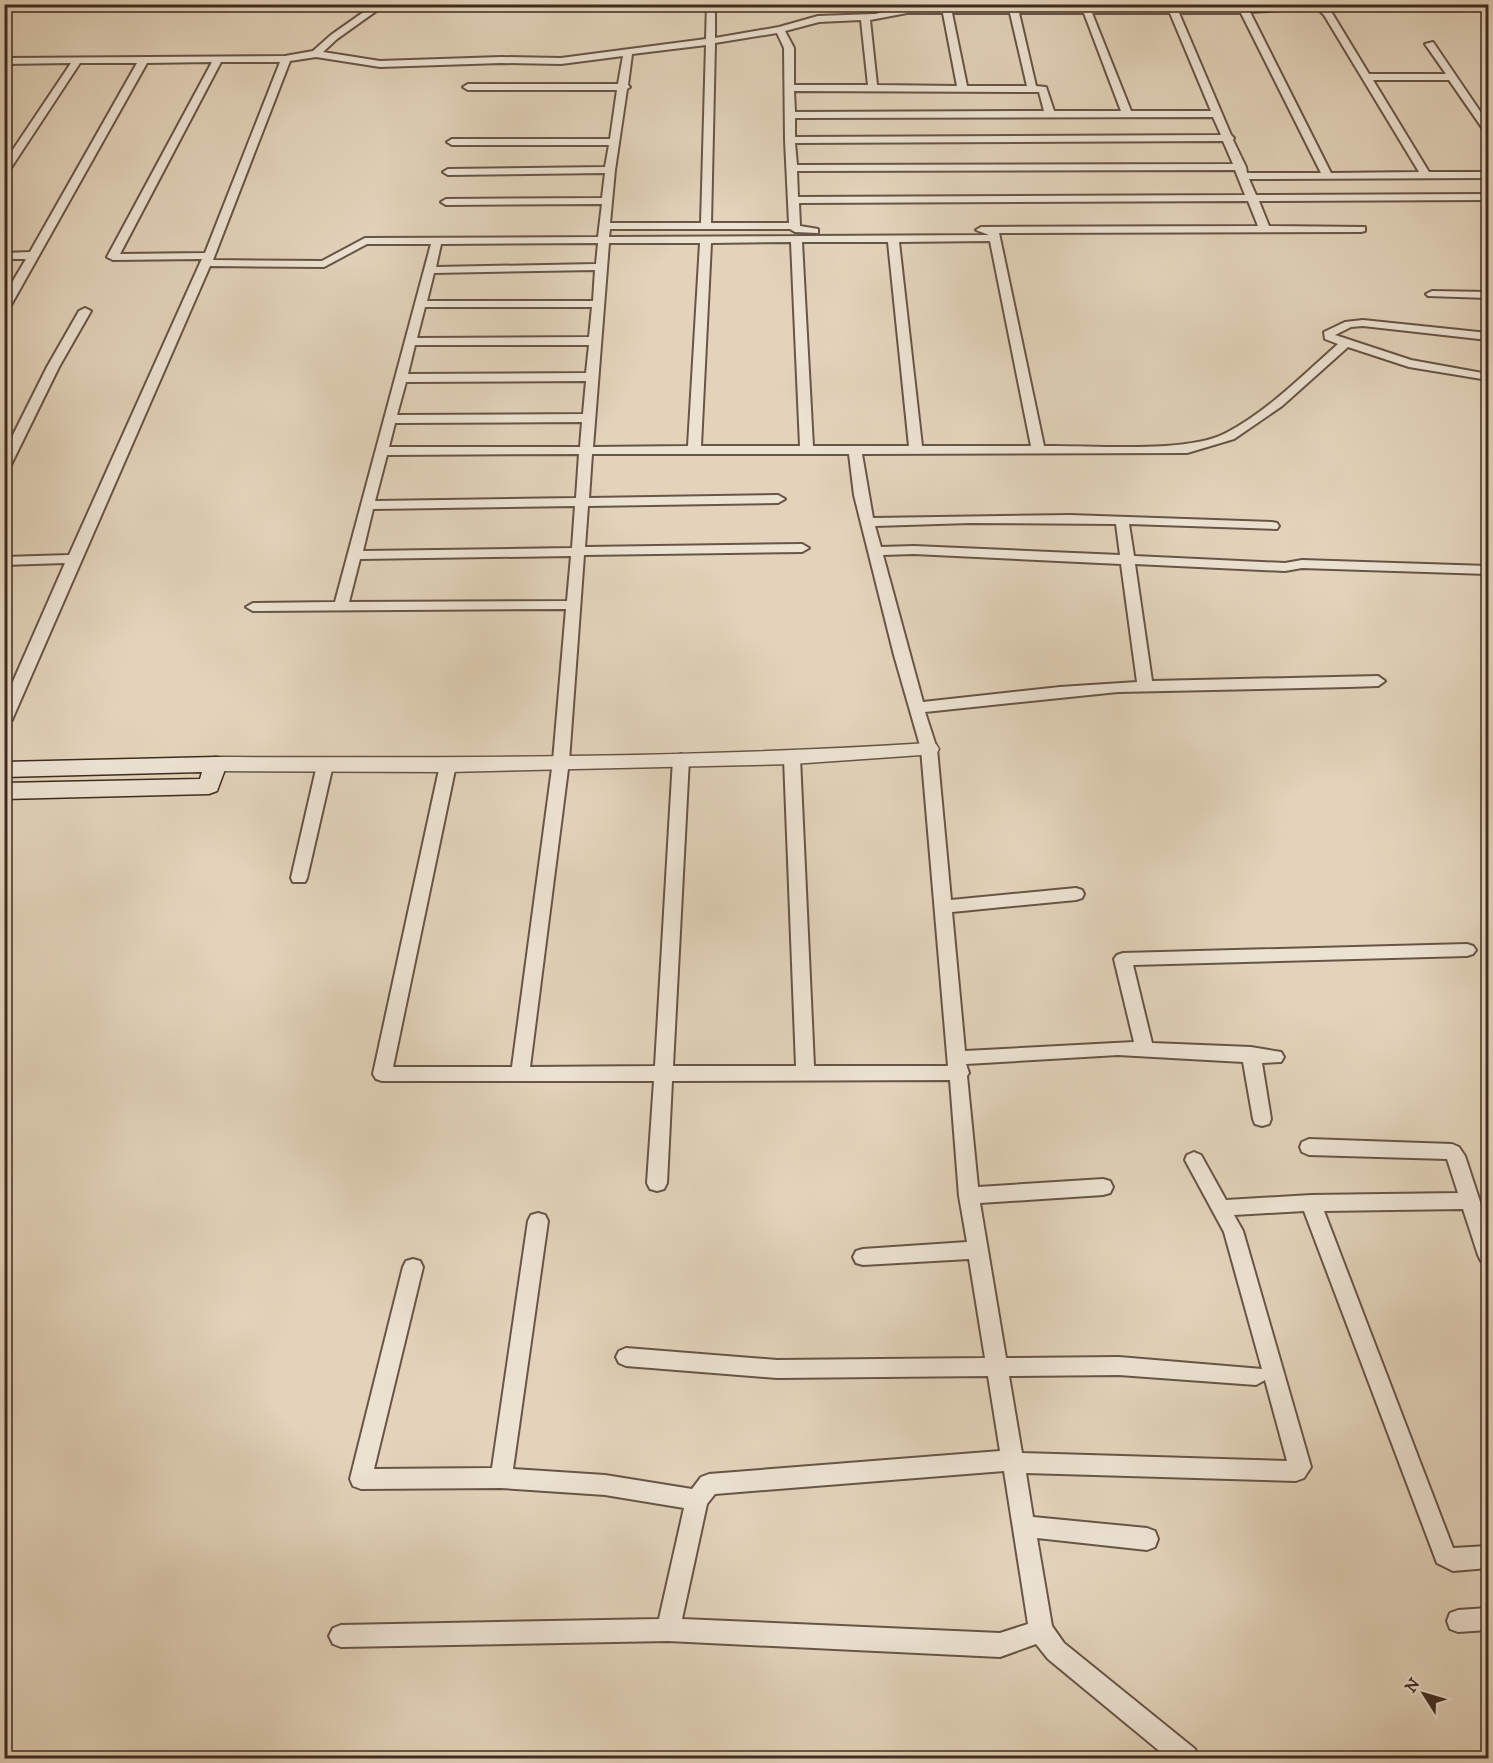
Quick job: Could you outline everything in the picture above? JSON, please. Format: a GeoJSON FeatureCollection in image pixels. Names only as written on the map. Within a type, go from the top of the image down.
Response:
{"type":"FeatureCollection","features":[{"type":"Feature","properties":{"kind":"main road"},"geometry":{"type":"LineString","coordinates":[[4,770],[216,764],[209,786],[4,791]]}},
{"type":"Feature","properties":{"kind":"street"},"geometry":{"type":"LineString","coordinates":[[316,54],[334,37],[382,4]]}},
{"type":"Feature","properties":{"kind":"street"},"geometry":{"type":"LineString","coordinates":[[706,226],[712,41],[711,4]]}},
{"type":"Feature","properties":{"kind":"street"},"geometry":{"type":"LineString","coordinates":[[4,61],[217,61],[286,59],[316,54],[380,64],[501,60],[561,61],[780,30],[818,19],[865,18],[906,10],[1009,7],[1087,10],[1244,10],[1319,5],[1328,13],[1426,176]]}},
{"type":"Feature","properties":{"kind":"street"},"geometry":{"type":"LineString","coordinates":[[1009,7],[1032,89]]}},
{"type":"Feature","properties":{"kind":"street"},"geometry":{"type":"LineString","coordinates":[[948,10],[963,90]]}},
{"type":"Feature","properties":{"kind":"street"},"geometry":{"type":"LineString","coordinates":[[1087,10],[1127,113]]}},
{"type":"Feature","properties":{"kind":"street"},"geometry":{"type":"LineString","coordinates":[[1173,10],[1229,138],[1265,229]]}},
{"type":"Feature","properties":{"kind":"street"},"geometry":{"type":"LineString","coordinates":[[1244,10],[1328,176]]}},
{"type":"Feature","properties":{"kind":"street"},"geometry":{"type":"LineString","coordinates":[[865,18],[873,89]]}},
{"type":"Feature","properties":{"kind":"street"},"geometry":{"type":"LineString","coordinates":[[780,30],[789,48],[790,140],[795,229],[799,231],[993,234]]}},
{"type":"Feature","properties":{"kind":"street"},"geometry":{"type":"LineString","coordinates":[[1430,44],[1488,130]]}},
{"type":"Feature","properties":{"kind":"street"},"geometry":{"type":"LineString","coordinates":[[520,1074],[561,761],[575,606],[594,341],[610,170],[625,87],[628,51]]}},
{"type":"Feature","properties":{"kind":"street"},"geometry":{"type":"LineString","coordinates":[[4,720],[207,260],[286,59]]}},
{"type":"Feature","properties":{"kind":"street"},"geometry":{"type":"LineString","coordinates":[[4,171],[77,61]]}},
{"type":"Feature","properties":{"kind":"street"},"geometry":{"type":"LineString","coordinates":[[4,308],[143,61]]}},
{"type":"Feature","properties":{"kind":"street"},"geometry":{"type":"LineString","coordinates":[[217,61],[113,257],[324,264],[365,241],[893,239],[993,234],[1361,229]]}},
{"type":"Feature","properties":{"kind":"street"},"geometry":{"type":"LineString","coordinates":[[1366,77],[1452,77]]}},
{"type":"Feature","properties":{"kind":"street"},"geometry":{"type":"LineString","coordinates":[[468,87],[625,87]]}},
{"type":"Feature","properties":{"kind":"street"},"geometry":{"type":"LineString","coordinates":[[790,88],[1044,90],[1050,114]]}},
{"type":"Feature","properties":{"kind":"street"},"geometry":{"type":"LineString","coordinates":[[790,115],[1217,114]]}},
{"type":"Feature","properties":{"kind":"street"},"geometry":{"type":"LineString","coordinates":[[790,140],[1229,138]]}},
{"type":"Feature","properties":{"kind":"street"},"geometry":{"type":"LineString","coordinates":[[452,142],[616,142]]}},
{"type":"Feature","properties":{"kind":"street"},"geometry":{"type":"LineString","coordinates":[[792,168],[1243,172],[1328,176],[1488,175]]}},
{"type":"Feature","properties":{"kind":"street"},"geometry":{"type":"LineString","coordinates":[[448,172],[610,170]]}},
{"type":"Feature","properties":{"kind":"street"},"geometry":{"type":"LineString","coordinates":[[794,200],[1488,197]]}},
{"type":"Feature","properties":{"kind":"street"},"geometry":{"type":"LineString","coordinates":[[446,202],[608,201]]}},
{"type":"Feature","properties":{"kind":"street"},"geometry":{"type":"LineString","coordinates":[[606,226],[795,226]]}},
{"type":"Feature","properties":{"kind":"street"},"geometry":{"type":"LineString","coordinates":[[993,234],[1038,448]]}},
{"type":"Feature","properties":{"kind":"street"},"geometry":{"type":"LineString","coordinates":[[694,450],[706,239]]}},
{"type":"Feature","properties":{"kind":"street"},"geometry":{"type":"LineString","coordinates":[[796,239],[807,450]]}},
{"type":"Feature","properties":{"kind":"street"},"geometry":{"type":"LineString","coordinates":[[893,239],[916,448]]}},
{"type":"Feature","properties":{"kind":"street"},"geometry":{"type":"LineString","coordinates":[[341,607],[436,240]]}},
{"type":"Feature","properties":{"kind":"street"},"geometry":{"type":"LineString","coordinates":[[4,256],[34,255]]}},
{"type":"Feature","properties":{"kind":"street"},"geometry":{"type":"LineString","coordinates":[[429,270],[601,267]]}},
{"type":"Feature","properties":{"kind":"street"},"geometry":{"type":"LineString","coordinates":[[1432,294],[1488,295]]}},
{"type":"Feature","properties":{"kind":"street"},"geometry":{"type":"LineString","coordinates":[[420,304],[598,304]]}},
{"type":"Feature","properties":{"kind":"street"},"geometry":{"type":"LineString","coordinates":[[4,467],[53,367],[85,311]]}},
{"type":"Feature","properties":{"kind":"street"},"geometry":{"type":"LineString","coordinates":[[1488,336],[1363,323],[1349,324],[1330,332],[1329,337],[1409,363],[1488,377]]}},
{"type":"Feature","properties":{"kind":"street"},"geometry":{"type":"LineString","coordinates":[[410,342],[594,341]]}},
{"type":"Feature","properties":{"kind":"street"},"geometry":{"type":"LineString","coordinates":[[381,451],[1187,448],[1230,436],[1278,403],[1345,344]]}},
{"type":"Feature","properties":{"kind":"street"},"geometry":{"type":"LineString","coordinates":[[401,378],[592,377]]}},
{"type":"Feature","properties":{"kind":"street"},"geometry":{"type":"LineString","coordinates":[[390,419],[589,418]]}},
{"type":"Feature","properties":{"kind":"street"},"geometry":{"type":"LineString","coordinates":[[855,450],[861,495],[916,708],[929,749],[945,907],[969,1196],[1041,1631],[1056,1651],[1186,1758]]}},
{"type":"Feature","properties":{"kind":"street"},"geometry":{"type":"LineString","coordinates":[[368,505],[778,499]]}},
{"type":"Feature","properties":{"kind":"street"},"geometry":{"type":"LineString","coordinates":[[869,522],[942,519],[1182,520],[1272,526]]}},
{"type":"Feature","properties":{"kind":"street"},"geometry":{"type":"LineString","coordinates":[[1122,521],[1145,686]]}},
{"type":"Feature","properties":{"kind":"street"},"geometry":{"type":"LineString","coordinates":[[354,555],[802,548]]}},
{"type":"Feature","properties":{"kind":"street"},"geometry":{"type":"LineString","coordinates":[[876,550],[1285,567],[1302,564],[1488,570]]}},
{"type":"Feature","properties":{"kind":"street"},"geometry":{"type":"LineString","coordinates":[[4,561],[74,559]]}},
{"type":"Feature","properties":{"kind":"street"},"geometry":{"type":"LineString","coordinates":[[253,607],[575,606]]}},
{"type":"Feature","properties":{"kind":"street"},"geometry":{"type":"LineString","coordinates":[[916,708],[1026,695],[1145,686],[1302,685],[1378,681]]}},
{"type":"Feature","properties":{"kind":"street"},"geometry":{"type":"LineString","coordinates":[[216,764],[448,765],[792,758],[929,749]]}},
{"type":"Feature","properties":{"kind":"street"},"geometry":{"type":"LineString","coordinates":[[792,758],[805,1073]]}},
{"type":"Feature","properties":{"kind":"street"},"geometry":{"type":"LineString","coordinates":[[657,1183],[681,759]]}},
{"type":"Feature","properties":{"kind":"street"},"geometry":{"type":"LineString","coordinates":[[299,878],[325,765]]}},
{"type":"Feature","properties":{"kind":"street"},"geometry":{"type":"LineString","coordinates":[[448,765],[382,1074],[805,1073],[959,1065],[1118,1048],[1275,1057]]}},
{"type":"Feature","properties":{"kind":"street"},"geometry":{"type":"LineString","coordinates":[[945,907],[1076,894]]}},
{"type":"Feature","properties":{"kind":"street"},"geometry":{"type":"LineString","coordinates":[[1145,1050],[1123,959],[1467,950]]}},
{"type":"Feature","properties":{"kind":"street"},"geometry":{"type":"LineString","coordinates":[[1251,1054],[1262,1119]]}},
{"type":"Feature","properties":{"kind":"street"},"geometry":{"type":"LineString","coordinates":[[1309,1147],[1452,1152],[1456,1156],[1488,1255]]}},
{"type":"Feature","properties":{"kind":"street"},"geometry":{"type":"LineString","coordinates":[[668,1630],[697,1500],[709,1484],[1012,1462],[1296,1471],[1300,1467],[1233,1231],[1194,1160]]}},
{"type":"Feature","properties":{"kind":"street"},"geometry":{"type":"LineString","coordinates":[[969,1196],[1103,1187]]}},
{"type":"Feature","properties":{"kind":"street"},"geometry":{"type":"LineString","coordinates":[[1222,1208],[1311,1203],[1471,1201]]}},
{"type":"Feature","properties":{"kind":"street"},"geometry":{"type":"LineString","coordinates":[[1311,1203],[1444,1556],[1453,1560],[1488,1557]]}},
{"type":"Feature","properties":{"kind":"street"},"geometry":{"type":"LineString","coordinates":[[501,1478],[513,1389],[529,1302],[538,1221]]}},
{"type":"Feature","properties":{"kind":"street"},"geometry":{"type":"LineString","coordinates":[[862,1257],[978,1250]]}},
{"type":"Feature","properties":{"kind":"street"},"geometry":{"type":"LineString","coordinates":[[413,1267],[361,1479],[501,1478],[605,1485],[697,1500]]}},
{"type":"Feature","properties":{"kind":"street"},"geometry":{"type":"LineString","coordinates":[[626,1357],[777,1369],[1119,1366],[1256,1376]]}},
{"type":"Feature","properties":{"kind":"street"},"geometry":{"type":"LineString","coordinates":[[1023,1526],[1147,1539]]}},
{"type":"Feature","properties":{"kind":"street"},"geometry":{"type":"LineString","coordinates":[[1458,1621],[1488,1619]]}},
{"type":"Feature","properties":{"kind":"street"},"geometry":{"type":"LineString","coordinates":[[340,1636],[668,1630],[1000,1645],[1041,1631]]}}]}
